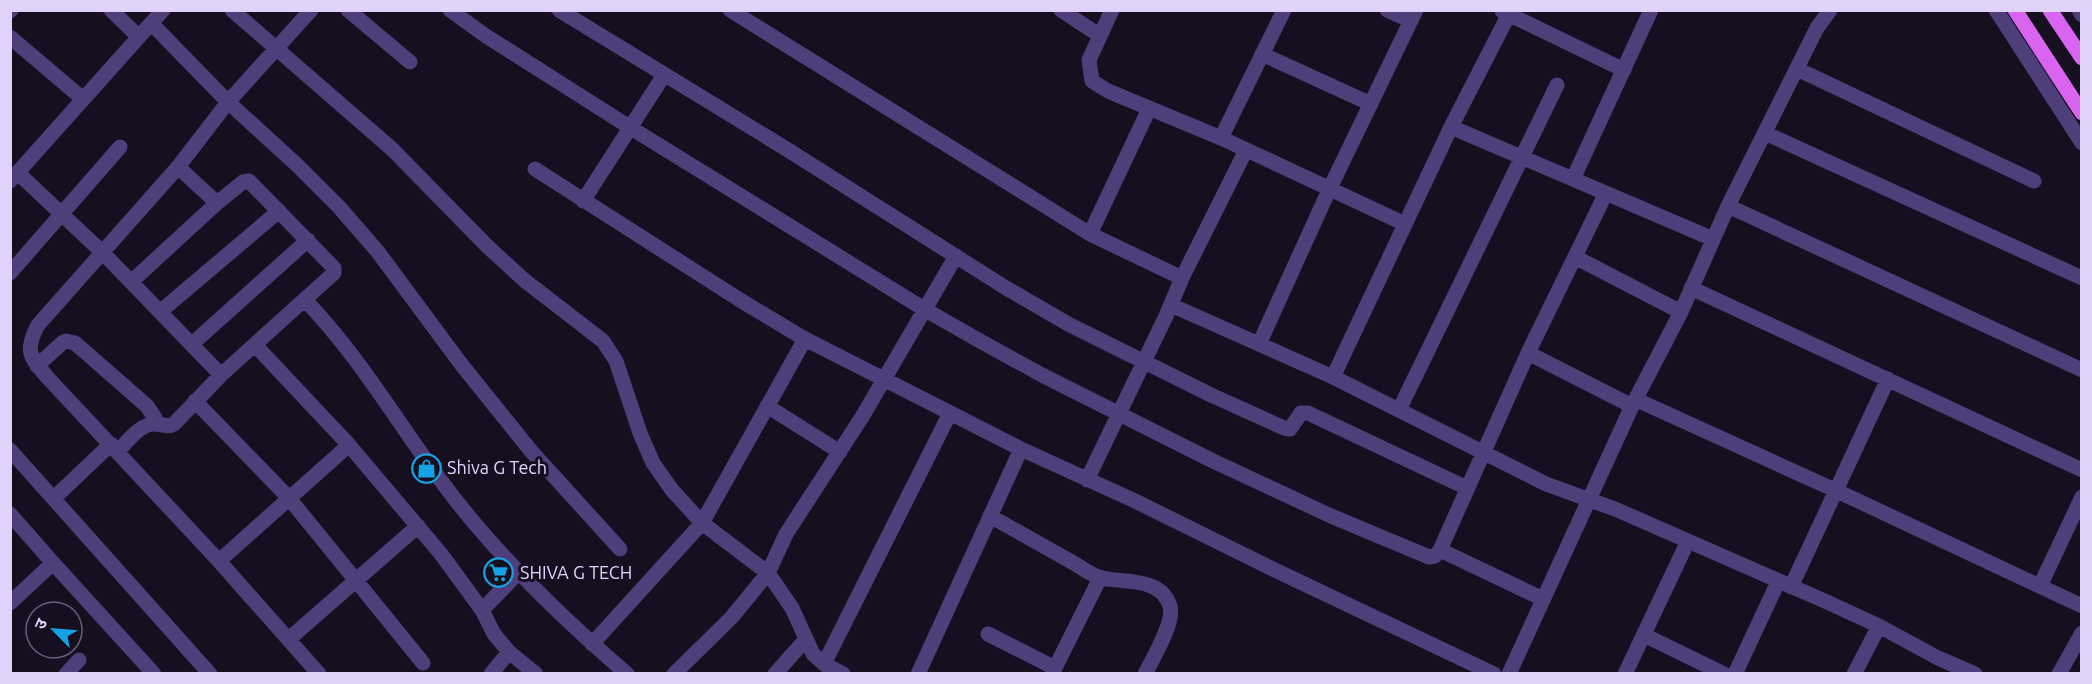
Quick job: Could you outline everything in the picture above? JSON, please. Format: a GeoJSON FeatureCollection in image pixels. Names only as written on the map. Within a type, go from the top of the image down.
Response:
{"type":"FeatureCollection","features":[{"type":"Feature","properties":{"kind":"main road"},"geometry":{"type":"LineString","coordinates":[[2015,10],[2082,113]]}},
{"type":"Feature","properties":{"kind":"main road"},"geometry":{"type":"LineString","coordinates":[[2050,10],[2082,58]]}},
{"type":"Feature","properties":{"kind":"street"},"geometry":{"type":"LineString","coordinates":[[111,10],[138,36]]}},
{"type":"Feature","properties":{"kind":"street"},"geometry":{"type":"LineString","coordinates":[[163,10],[14,177],[61,215],[103,254],[222,375]]}},
{"type":"Feature","properties":{"kind":"street"},"geometry":{"type":"LineString","coordinates":[[232,10],[392,149],[487,246],[524,280],[603,341],[615,361],[653,463],[672,490],[702,523],[768,573],[792,608],[813,654],[824,664],[843,674]]}},
{"type":"Feature","properties":{"kind":"street"},"geometry":{"type":"LineString","coordinates":[[311,10],[228,102],[178,167],[103,254],[38,325],[29,347],[30,355],[37,366],[219,561],[319,674]]}},
{"type":"Feature","properties":{"kind":"street"},"geometry":{"type":"LineString","coordinates":[[348,10],[410,62]]}},
{"type":"Feature","properties":{"kind":"street"},"geometry":{"type":"LineString","coordinates":[[450,10],[486,36],[631,128],[924,309],[1032,369],[1211,460],[1330,516],[1429,557],[1436,556],[1440,550],[1528,353],[1606,193]]}},
{"type":"Feature","properties":{"kind":"street"},"geometry":{"type":"LineString","coordinates":[[559,10],[1070,325],[1284,428],[1290,429],[1301,413],[1308,412],[1467,488]]}},
{"type":"Feature","properties":{"kind":"street"},"geometry":{"type":"LineString","coordinates":[[730,10],[1090,234],[1182,278]]}},
{"type":"Feature","properties":{"kind":"street"},"geometry":{"type":"LineString","coordinates":[[1061,10],[1100,35]]}},
{"type":"Feature","properties":{"kind":"street"},"geometry":{"type":"LineString","coordinates":[[1112,10],[1089,60],[1092,81],[1149,110],[1221,138],[1405,224]]}},
{"type":"Feature","properties":{"kind":"street"},"geometry":{"type":"LineString","coordinates":[[1221,138],[1284,10]]}},
{"type":"Feature","properties":{"kind":"street"},"geometry":{"type":"LineString","coordinates":[[1259,344],[1329,190],[1413,16],[1387,10]]}},
{"type":"Feature","properties":{"kind":"street"},"geometry":{"type":"LineString","coordinates":[[1573,179],[1651,10]]}},
{"type":"Feature","properties":{"kind":"street"},"geometry":{"type":"LineString","coordinates":[[1509,674],[1634,403],[1681,312],[1728,206],[1817,28],[1830,10]]}},
{"type":"Feature","properties":{"kind":"street"},"geometry":{"type":"LineString","coordinates":[[1996,10],[2082,142]]}},
{"type":"Feature","properties":{"kind":"street"},"geometry":{"type":"LineString","coordinates":[[2079,10],[2082,15]]}},
{"type":"Feature","properties":{"kind":"street"},"geometry":{"type":"LineString","coordinates":[[1332,377],[1505,12],[1624,70]]}},
{"type":"Feature","properties":{"kind":"street"},"geometry":{"type":"LineString","coordinates":[[151,23],[228,102],[297,165],[347,216],[378,252],[461,364],[531,451],[620,549]]}},
{"type":"Feature","properties":{"kind":"street"},"geometry":{"type":"LineString","coordinates":[[10,37],[83,99]]}},
{"type":"Feature","properties":{"kind":"street"},"geometry":{"type":"LineString","coordinates":[[1262,54],[1371,104]]}},
{"type":"Feature","properties":{"kind":"street"},"geometry":{"type":"LineString","coordinates":[[1797,69],[2034,181]]}},
{"type":"Feature","properties":{"kind":"street"},"geometry":{"type":"LineString","coordinates":[[583,201],[664,75]]}},
{"type":"Feature","properties":{"kind":"street"},"geometry":{"type":"LineString","coordinates":[[1398,410],[1557,86]]}},
{"type":"Feature","properties":{"kind":"street"},"geometry":{"type":"LineString","coordinates":[[1090,234],[1149,110]]}},
{"type":"Feature","properties":{"kind":"street"},"geometry":{"type":"LineString","coordinates":[[1451,127],[1713,239]]}},
{"type":"Feature","properties":{"kind":"street"},"geometry":{"type":"LineString","coordinates":[[1765,133],[2082,278]]}},
{"type":"Feature","properties":{"kind":"street"},"geometry":{"type":"LineString","coordinates":[[10,273],[120,147]]}},
{"type":"Feature","properties":{"kind":"street"},"geometry":{"type":"LineString","coordinates":[[1087,480],[1172,305],[1182,278],[1246,150]]}},
{"type":"Feature","properties":{"kind":"street"},"geometry":{"type":"LineString","coordinates":[[178,167],[217,202]]}},
{"type":"Feature","properties":{"kind":"street"},"geometry":{"type":"LineString","coordinates":[[535,169],[805,339],[884,377],[1021,449],[1494,674]]}},
{"type":"Feature","properties":{"kind":"street"},"geometry":{"type":"LineString","coordinates":[[54,498],[114,447],[141,429],[148,425],[170,426],[174,424],[222,375],[334,273],[334,268],[249,181],[243,182],[217,202],[131,282]]}},
{"type":"Feature","properties":{"kind":"street"},"geometry":{"type":"LineString","coordinates":[[1728,206],[2082,370]]}},
{"type":"Feature","properties":{"kind":"street"},"geometry":{"type":"LineString","coordinates":[[160,311],[279,211]]}},
{"type":"Feature","properties":{"kind":"street"},"geometry":{"type":"LineString","coordinates":[[192,344],[308,240]]}},
{"type":"Feature","properties":{"kind":"street"},"geometry":{"type":"LineString","coordinates":[[674,674],[731,618],[768,573],[786,534],[840,452],[956,256]]}},
{"type":"Feature","properties":{"kind":"street"},"geometry":{"type":"LineString","coordinates":[[1575,257],[1681,312]]}},
{"type":"Feature","properties":{"kind":"street"},"geometry":{"type":"LineString","coordinates":[[1691,288],[2082,470]]}},
{"type":"Feature","properties":{"kind":"street"},"geometry":{"type":"LineString","coordinates":[[305,300],[356,358],[422,455],[462,508],[518,573],[627,674]]}},
{"type":"Feature","properties":{"kind":"street"},"geometry":{"type":"LineString","coordinates":[[1172,305],[1332,377],[1546,484],[1590,499],[1785,584],[1879,626],[1938,658],[1975,674]]}},
{"type":"Feature","properties":{"kind":"street"},"geometry":{"type":"LineString","coordinates":[[592,644],[702,523],[805,339]]}},
{"type":"Feature","properties":{"kind":"street"},"geometry":{"type":"LineString","coordinates":[[37,366],[62,343],[70,340],[147,406],[156,424]]}},
{"type":"Feature","properties":{"kind":"street"},"geometry":{"type":"LineString","coordinates":[[255,345],[349,445],[459,577],[482,610],[494,634],[509,652],[536,674]]}},
{"type":"Feature","properties":{"kind":"street"},"geometry":{"type":"LineString","coordinates":[[1528,353],[1634,403],[1837,491],[2082,606]]}},
{"type":"Feature","properties":{"kind":"street"},"geometry":{"type":"LineString","coordinates":[[1735,674],[1837,491],[1888,379]]}},
{"type":"Feature","properties":{"kind":"street"},"geometry":{"type":"LineString","coordinates":[[195,401],[288,497],[423,663]]}},
{"type":"Feature","properties":{"kind":"street"},"geometry":{"type":"LineString","coordinates":[[767,406],[840,452]]}},
{"type":"Feature","properties":{"kind":"street"},"geometry":{"type":"LineString","coordinates":[[824,664],[950,412]]}},
{"type":"Feature","properties":{"kind":"street"},"geometry":{"type":"LineString","coordinates":[[219,561],[288,497],[349,445]]}},
{"type":"Feature","properties":{"kind":"street"},"geometry":{"type":"LineString","coordinates":[[918,674],[1021,449]]}},
{"type":"Feature","properties":{"kind":"street"},"geometry":{"type":"LineString","coordinates":[[10,450],[210,674]]}},
{"type":"Feature","properties":{"kind":"street"},"geometry":{"type":"LineString","coordinates":[[2040,586],[2082,497]]}},
{"type":"Feature","properties":{"kind":"street"},"geometry":{"type":"LineString","coordinates":[[10,514],[154,674]]}},
{"type":"Feature","properties":{"kind":"street"},"geometry":{"type":"LineString","coordinates":[[990,516],[1100,578],[1143,583],[1157,590],[1168,600],[1171,609],[1170,621],[1145,674]]}},
{"type":"Feature","properties":{"kind":"street"},"geometry":{"type":"LineString","coordinates":[[289,639],[418,526]]}},
{"type":"Feature","properties":{"kind":"street"},"geometry":{"type":"LineString","coordinates":[[1625,674],[1688,542]]}},
{"type":"Feature","properties":{"kind":"street"},"geometry":{"type":"LineString","coordinates":[[1440,550],[1542,600]]}},
{"type":"Feature","properties":{"kind":"street"},"geometry":{"type":"LineString","coordinates":[[10,603],[53,563]]}},
{"type":"Feature","properties":{"kind":"street"},"geometry":{"type":"LineString","coordinates":[[482,610],[518,573]]}},
{"type":"Feature","properties":{"kind":"street"},"geometry":{"type":"LineString","coordinates":[[988,634],[1054,671],[1100,578]]}},
{"type":"Feature","properties":{"kind":"street"},"geometry":{"type":"LineString","coordinates":[[1854,674],[1879,626]]}},
{"type":"Feature","properties":{"kind":"street"},"geometry":{"type":"LineString","coordinates":[[2059,674],[2082,633]]}},
{"type":"Feature","properties":{"kind":"street"},"geometry":{"type":"LineString","coordinates":[[1644,635],[1724,674]]}},
{"type":"Feature","properties":{"kind":"street"},"geometry":{"type":"LineString","coordinates":[[775,674],[806,639]]}},
{"type":"Feature","properties":{"kind":"street"},"geometry":{"type":"LineString","coordinates":[[491,674],[509,652]]}},
{"type":"Feature","properties":{"kind":"street"},"geometry":{"type":"LineString","coordinates":[[66,674],[79,660]]}},
{"type":"Feature","properties":{"kind":"place","name":"Shiva G Tech"},"geometry":{"type":"Point","coordinates":[426,468]}},
{"type":"Feature","properties":{"kind":"place","name":"SHIVA G TECH"},"geometry":{"type":"Point","coordinates":[499,573]}}]}
